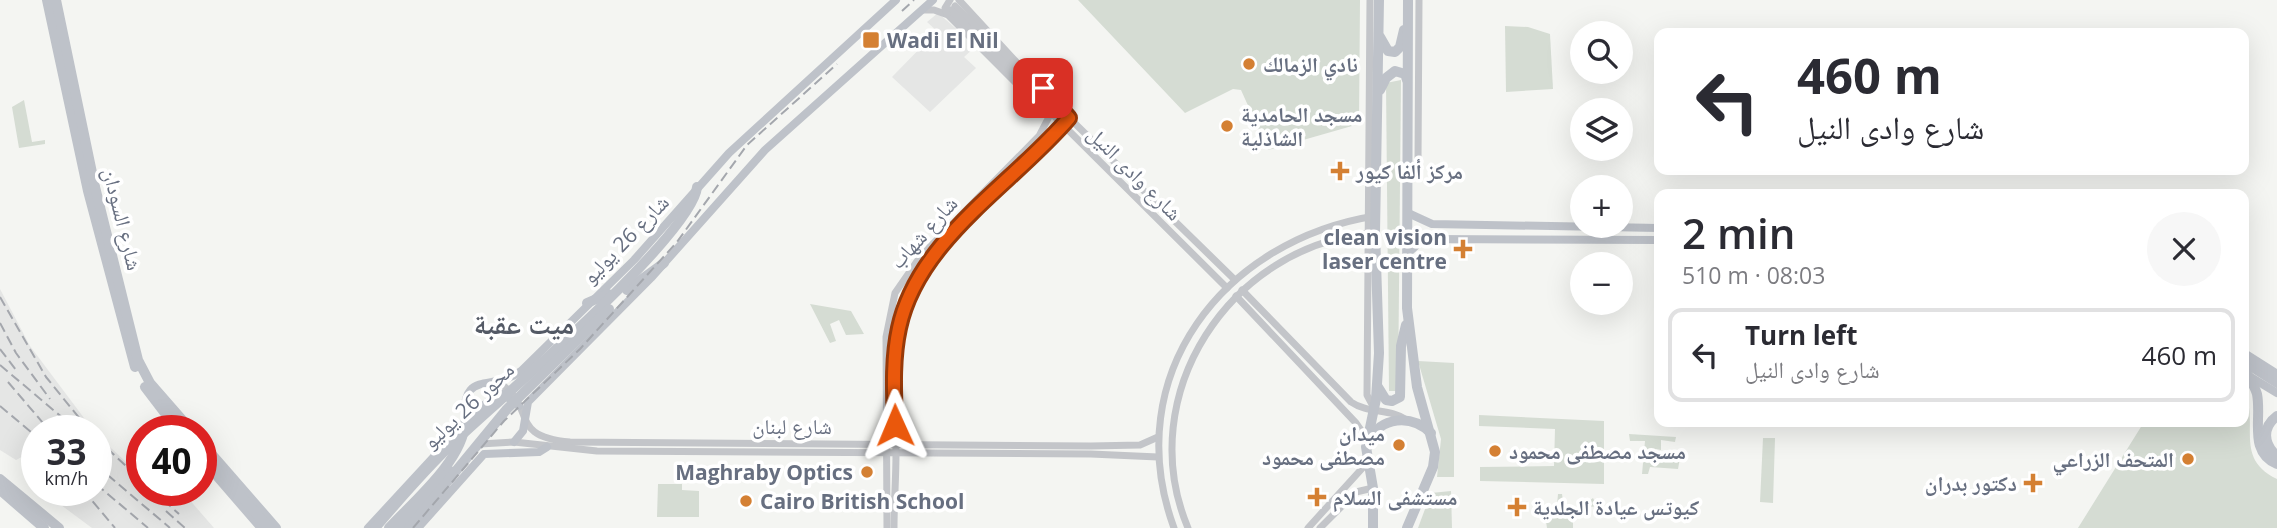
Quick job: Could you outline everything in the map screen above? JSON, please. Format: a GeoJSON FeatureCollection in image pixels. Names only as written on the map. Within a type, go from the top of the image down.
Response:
{"type":"FeatureCollection","features":[{"type":"Feature","properties":{"kind":"highway"},"geometry":{"type":"LineString","coordinates":[[2249,357],[2277,375]]}},
{"type":"Feature","properties":{"kind":"highway"},"geometry":{"type":"LineString","coordinates":[[2249,380],[2257,393],[2260,447],[2269,460],[2277,464]]}},
{"type":"Feature","properties":{"kind":"highway"},"geometry":{"type":"LineString","coordinates":[[2277,416],[2270,423],[2266,435],[2270,450],[2277,456]]}},
{"type":"Feature","properties":{"kind":"highway"},"geometry":{"type":"LineString","coordinates":[[0,479],[52,527]]}},
{"type":"Feature","properties":{"kind":"highway"},"geometry":{"type":"LineString","coordinates":[[0,490],[52,527],[67,528]]}},
{"type":"Feature","properties":{"kind":"main road","name":"شارع السودان"},"geometry":{"type":"LineString","coordinates":[[47,0],[88,191],[129,351],[144,385],[166,415]]}},
{"type":"Feature","properties":{"kind":"main road","name":"شارع السودان"},"geometry":{"type":"LineString","coordinates":[[56,0],[95,187],[138,360],[150,383],[178,415]]}},
{"type":"Feature","properties":{"kind":"main road","name":"شارع 26 يوليو"},"geometry":{"type":"LineString","coordinates":[[465,423],[464,401],[469,390],[480,382],[498,382],[513,377],[531,362],[587,303],[634,260],[697,187],[767,117],[896,0]]}},
{"type":"Feature","properties":{"kind":"main road","name":"شارع 26 يوليو"},"geometry":{"type":"LineString","coordinates":[[514,442],[523,431],[526,405],[664,263],[765,150],[933,0]]}},
{"type":"Feature","properties":{"kind":"main road"},"geometry":{"type":"LineString","coordinates":[[1373,528],[1373,488],[1367,463],[1367,442],[1377,379],[1372,216],[1379,93],[1379,0]]}},
{"type":"Feature","properties":{"kind":"main road"},"geometry":{"type":"LineString","coordinates":[[1406,528],[1435,460],[1431,433],[1417,387],[1408,319],[1408,0]]}},
{"type":"Feature","properties":{"kind":"main road"},"geometry":{"type":"LineString","coordinates":[[1380,37],[1388,51],[1398,50],[1408,17]]}},
{"type":"Feature","properties":{"kind":"main road"},"geometry":{"type":"LineString","coordinates":[[1379,93],[1386,78],[1395,71],[1405,74],[1408,80]]}},
{"type":"Feature","properties":{"kind":"main road","name":"محور 26 يوليو"},"geometry":{"type":"LineString","coordinates":[[409,528],[507,409],[603,310],[689,208],[697,187]]}},
{"type":"Feature","properties":{"kind":"main road"},"geometry":{"type":"LineString","coordinates":[[1408,214],[1432,224],[1654,228]]}},
{"type":"Feature","properties":{"kind":"main road"},"geometry":{"type":"LineString","coordinates":[[1432,224],[1429,233],[1432,239]]}},
{"type":"Feature","properties":{"kind":"main road"},"geometry":{"type":"LineString","coordinates":[[1407,254],[1418,244],[1432,239],[1654,240]]}},
{"type":"Feature","properties":{"kind":"main road","name":"محور 26 يوليو"},"geometry":{"type":"LineString","coordinates":[[375,528],[449,447],[603,310],[664,263]]}},
{"type":"Feature","properties":{"kind":"main road"},"geometry":{"type":"LineString","coordinates":[[587,303],[602,298],[638,268]]}},
{"type":"Feature","properties":{"kind":"main road"},"geometry":{"type":"LineString","coordinates":[[1377,379],[1386,400],[1395,401],[1400,397],[1401,346],[1408,319]]}},
{"type":"Feature","properties":{"kind":"main road"},"geometry":{"type":"LineString","coordinates":[[531,362],[534,377],[548,381]]}},
{"type":"Feature","properties":{"kind":"main road"},"geometry":{"type":"LineString","coordinates":[[2249,366],[2277,384]]}},
{"type":"Feature","properties":{"kind":"main road"},"geometry":{"type":"LineString","coordinates":[[2249,376],[2277,393]]}},
{"type":"Feature","properties":{"kind":"main road"},"geometry":{"type":"LineString","coordinates":[[368,528],[421,467],[496,394],[503,394],[519,406]]}},
{"type":"Feature","properties":{"kind":"main road"},"geometry":{"type":"LineString","coordinates":[[1367,442],[1383,425],[1408,420],[1431,433]]}},
{"type":"Feature","properties":{"kind":"main road"},"geometry":{"type":"LineString","coordinates":[[398,528],[463,451],[465,423]]}},
{"type":"Feature","properties":{"kind":"main road"},"geometry":{"type":"LineString","coordinates":[[389,528],[463,451],[481,444]]}},
{"type":"Feature","properties":{"kind":"main road"},"geometry":{"type":"LineString","coordinates":[[418,528],[484,454],[539,452],[547,447]]}},
{"type":"Feature","properties":{"kind":"main road"},"geometry":{"type":"LineString","coordinates":[[217,460],[276,528]]}},
{"type":"Feature","properties":{"kind":"main road"},"geometry":{"type":"LineString","coordinates":[[217,468],[269,528]]}},
{"type":"Feature","properties":{"kind":"main road"},"geometry":{"type":"LineString","coordinates":[[217,476],[262,528]]}},
{"type":"Feature","properties":{"kind":"street"},"geometry":{"type":"LineString","coordinates":[[1174,528],[1168,512],[1158,457],[1158,437],[1167,383],[1175,363],[1202,316],[1235,280],[1277,249],[1335,224],[1372,216],[1370,0]]}},
{"type":"Feature","properties":{"kind":"street"},"geometry":{"type":"LineString","coordinates":[[1408,181],[1418,160],[1419,0]]}},
{"type":"Feature","properties":{"kind":"street"},"geometry":{"type":"LineString","coordinates":[[922,10],[954,5]]}},
{"type":"Feature","properties":{"kind":"street","name":"شارع وادى النيل"},"geometry":{"type":"LineString","coordinates":[[954,5],[1027,94],[1042,104],[1227,288]]}},
{"type":"Feature","properties":{"kind":"street","name":"شارع وادى النيل"},"geometry":{"type":"LineString","coordinates":[[954,5],[1043,88],[1055,104],[1235,280]]}},
{"type":"Feature","properties":{"kind":"street","name":"شارع شهاب"},"geometry":{"type":"LineString","coordinates":[[887,528],[886,334],[891,304],[903,278],[920,257],[1045,129],[1051,113]]}},
{"type":"Feature","properties":{"kind":"street","name":"شارع شهاب"},"geometry":{"type":"LineString","coordinates":[[894,528],[896,340],[911,290],[925,266],[946,240],[1069,118]]}},
{"type":"Feature","properties":{"kind":"street"},"geometry":{"type":"LineString","coordinates":[[1045,129],[1050,130],[1053,136]]}},
{"type":"Feature","properties":{"kind":"street"},"geometry":{"type":"LineString","coordinates":[[1335,224],[1340,229],[1340,238]]}},
{"type":"Feature","properties":{"kind":"street"},"geometry":{"type":"LineString","coordinates":[[1180,528],[1188,528],[1180,508],[1172,447],[1181,385],[1187,367],[1207,329],[1239,293],[1291,256],[1340,238],[1372,233],[1367,395],[1374,409]]}},
{"type":"Feature","properties":{"kind":"street"},"geometry":{"type":"LineString","coordinates":[[1239,293],[1351,402],[1394,413],[1408,420]]}},
{"type":"Feature","properties":{"kind":"street"},"geometry":{"type":"LineString","coordinates":[[1239,293],[1345,411],[1367,442]]}},
{"type":"Feature","properties":{"kind":"street"},"geometry":{"type":"LineString","coordinates":[[1175,363],[1181,369],[1187,367]]}},
{"type":"Feature","properties":{"kind":"street"},"geometry":{"type":"LineString","coordinates":[[498,382],[515,395],[525,420]]}},
{"type":"Feature","properties":{"kind":"street"},"geometry":{"type":"LineString","coordinates":[[1167,383],[1181,385]]}},
{"type":"Feature","properties":{"kind":"street"},"geometry":{"type":"LineString","coordinates":[[1345,411],[1351,402]]}},
{"type":"Feature","properties":{"kind":"street","name":"شارع لبنان"},"geometry":{"type":"LineString","coordinates":[[525,420],[535,434],[542,438],[586,446],[906,455],[1142,454],[1158,457]]}},
{"type":"Feature","properties":{"kind":"street","name":"شارع لبنان"},"geometry":{"type":"LineString","coordinates":[[481,444],[514,442],[547,447],[1140,444],[1158,437]]}},
{"type":"Feature","properties":{"kind":"street"},"geometry":{"type":"LineString","coordinates":[[906,444],[906,455]]}},
{"type":"Feature","properties":{"kind":"street"},"geometry":{"type":"LineString","coordinates":[[1140,444],[1142,454]]}},
{"type":"Feature","properties":{"kind":"street"},"geometry":{"type":"LineString","coordinates":[[1308,528],[1367,463]]}},
{"type":"Feature","properties":{"kind":"street"},"geometry":{"type":"LineString","coordinates":[[1320,528],[1356,492],[1373,488]]}},
{"type":"Feature","properties":{"kind":"street"},"geometry":{"type":"LineString","coordinates":[[1168,512],[1176,513],[1180,508]]}},
{"type":"Feature","properties":{"kind":"shaded area","name":"نادي الزمالك"},"geometry":{"type":"Polygon","coordinates":[[[1078,0],[1360,0],[1359,124],[1268,150],[1241,90],[1233,89],[1185,113],[1078,0]]]}},
{"type":"Feature","properties":{"kind":"shaded area"},"geometry":{"type":"Polygon","coordinates":[[[938,13],[976,46],[964,57],[976,68],[930,112],[892,77],[937,31],[927,22],[938,13]]]}},
{"type":"Feature","properties":{"kind":"shaded area"},"geometry":{"type":"Polygon","coordinates":[[[1505,26],[1528,27],[1550,34],[1553,89],[1506,92],[1505,26]]]}},
{"type":"Feature","properties":{"kind":"shaded area"},"geometry":{"type":"Polygon","coordinates":[[[1401,80],[1398,391],[1389,391],[1386,83],[1401,80]]]}},
{"type":"Feature","properties":{"kind":"shaded area"},"geometry":{"type":"Polygon","coordinates":[[[24,100],[32,142],[45,140],[45,144],[19,148],[12,107],[24,100]]]}},
{"type":"Feature","properties":{"kind":"shaded area"},"geometry":{"type":"Polygon","coordinates":[[[0,289],[30,346],[82,415],[21,415],[21,457],[16,460],[0,450],[0,289]]]}},
{"type":"Feature","properties":{"kind":"shaded area"},"geometry":{"type":"Polygon","coordinates":[[[810,304],[851,311],[864,334],[846,335],[839,320],[830,324],[836,341],[830,343],[810,304]]]}},
{"type":"Feature","properties":{"kind":"shaded area"},"geometry":{"type":"Polygon","coordinates":[[[1418,361],[1454,363],[1454,477],[1437,477],[1441,439],[1418,361]]]}},
{"type":"Feature","properties":{"kind":"shaded area","name":"المتحف الزراعي"},"geometry":{"type":"Polygon","coordinates":[[[2249,409],[2251,450],[2264,471],[2277,479],[2277,528],[2078,528],[2141,427],[2249,427],[2249,409]]]}},
{"type":"Feature","properties":{"kind":"shaded area"},"geometry":{"type":"Polygon","coordinates":[[[1479,415],[1604,421],[1604,484],[1480,481],[1480,467],[1554,466],[1555,429],[1479,426],[1479,415]]]}},
{"type":"Feature","properties":{"kind":"shaded area"},"geometry":{"type":"Polygon","coordinates":[[[1629,434],[1676,437],[1675,442],[1661,440],[1661,450],[1656,449],[1655,457],[1667,460],[1680,458],[1678,469],[1650,467],[1648,474],[1642,474],[1645,441],[1630,441],[1629,434]]]}},
{"type":"Feature","properties":{"kind":"shaded area"},"geometry":{"type":"Polygon","coordinates":[[[1763,438],[1775,438],[1773,503],[1760,502],[1763,438]]]}},
{"type":"Feature","properties":{"kind":"shaded area"},"geometry":{"type":"Polygon","coordinates":[[[112,449],[126,462],[126,506],[195,506],[214,528],[92,528],[62,506],[112,506],[112,449]]]}},
{"type":"Feature","properties":{"kind":"shaded area"},"geometry":{"type":"Polygon","coordinates":[[[658,484],[682,484],[682,490],[699,491],[699,517],[657,517],[658,484]]]}},
{"type":"Feature","properties":{"kind":"shaded area"},"geometry":{"type":"Polygon","coordinates":[[[1451,491],[1452,528],[1418,528],[1431,493],[1451,491]]]}},
{"type":"Feature","properties":{"kind":"shaded area"},"geometry":{"type":"Polygon","coordinates":[[[1558,494],[1562,494],[1564,508],[1580,508],[1593,498],[1597,506],[1590,507],[1590,515],[1573,514],[1573,528],[1547,528],[1544,508],[1557,505],[1558,494]]]}},
{"type":"Feature","properties":{"kind":"railway"},"geometry":{"type":"LineString","coordinates":[[902,11],[914,0]]}},
{"type":"Feature","properties":{"kind":"railway"},"geometry":{"type":"LineString","coordinates":[[413,528],[504,421],[580,349],[677,242],[747,145],[837,64]]}},
{"type":"Feature","properties":{"kind":"railway"},"geometry":{"type":"LineString","coordinates":[[0,297],[46,377],[77,415]]}},
{"type":"Feature","properties":{"kind":"railway"},"geometry":{"type":"LineString","coordinates":[[0,323],[16,353],[50,399]]}},
{"type":"Feature","properties":{"kind":"railway"},"geometry":{"type":"LineString","coordinates":[[0,349],[16,370]]}},
{"type":"Feature","properties":{"kind":"railway"},"geometry":{"type":"LineString","coordinates":[[0,365],[59,415]]}},
{"type":"Feature","properties":{"kind":"railway"},"geometry":{"type":"LineString","coordinates":[[8,382],[36,415]]}},
{"type":"Feature","properties":{"kind":"railway"},"geometry":{"type":"LineString","coordinates":[[0,406],[21,424]]}},
{"type":"Feature","properties":{"kind":"railway"},"geometry":{"type":"LineString","coordinates":[[112,453],[126,466]]}},
{"type":"Feature","properties":{"kind":"railway"},"geometry":{"type":"LineString","coordinates":[[112,479],[170,528]]}},
{"type":"Feature","properties":{"kind":"railway"},"geometry":{"type":"LineString","coordinates":[[112,498],[148,528]]}},
{"type":"Feature","properties":{"kind":"railway"},"geometry":{"type":"LineString","coordinates":[[96,506],[115,528]]}},
{"type":"Feature","properties":{"kind":"railway"},"geometry":{"type":"LineString","coordinates":[[170,506],[179,514]]}},
{"type":"Feature","properties":{"kind":"railway"},"geometry":{"type":"LineString","coordinates":[[166,511],[185,528]]}},
{"type":"Feature","properties":{"kind":"place","name":"Wadi El Nil"},"geometry":{"type":"Point","coordinates":[871,40]}},
{"type":"Feature","properties":{"kind":"place","name":"نادي الزمالك"},"geometry":{"type":"Point","coordinates":[1249,64]}},
{"type":"Feature","properties":{"kind":"place","name":"مسجد الحامدية الشاذلية"},"geometry":{"type":"Point","coordinates":[1227,126]}},
{"type":"Feature","properties":{"kind":"place","name":"مركز ألفا كيور"},"geometry":{"type":"Point","coordinates":[1340,171]}},
{"type":"Feature","properties":{"kind":"place","name":"clean vision laser centre"},"geometry":{"type":"Point","coordinates":[1463,249]}},
{"type":"Feature","properties":{"kind":"place","name":"ميدان مصطفى محمود"},"geometry":{"type":"Point","coordinates":[1399,445]}},
{"type":"Feature","properties":{"kind":"place","name":"مسجد مصطفى محمود"},"geometry":{"type":"Point","coordinates":[1495,451]}},
{"type":"Feature","properties":{"kind":"place","name":"المتحف الزراعي"},"geometry":{"type":"Point","coordinates":[2188,459]}},
{"type":"Feature","properties":{"kind":"place","name":"Maghraby Optics"},"geometry":{"type":"Point","coordinates":[867,472]}},
{"type":"Feature","properties":{"kind":"place","name":"دكتور بدران"},"geometry":{"type":"Point","coordinates":[2033,483]}},
{"type":"Feature","properties":{"kind":"place","name":"مستشفى السلام"},"geometry":{"type":"Point","coordinates":[1317,497]}},
{"type":"Feature","properties":{"kind":"place","name":"Cairo British School"},"geometry":{"type":"Point","coordinates":[746,501]}},
{"type":"Feature","properties":{"kind":"place","name":"كيوتس عيادة الجلدية"},"geometry":{"type":"Point","coordinates":[1517,507]}},
{"type":"Feature","properties":{"kind":"district","name":"ميت عقبة"},"geometry":{"type":"Point","coordinates":[524,323]}},
{"type":"Feature","properties":{"kind":"route"},"geometry":{"type":"LineString","coordinates":[[895,425],[896,340],[911,290],[925,266],[946,240],[1069,118],[1043,88]]}}]}
